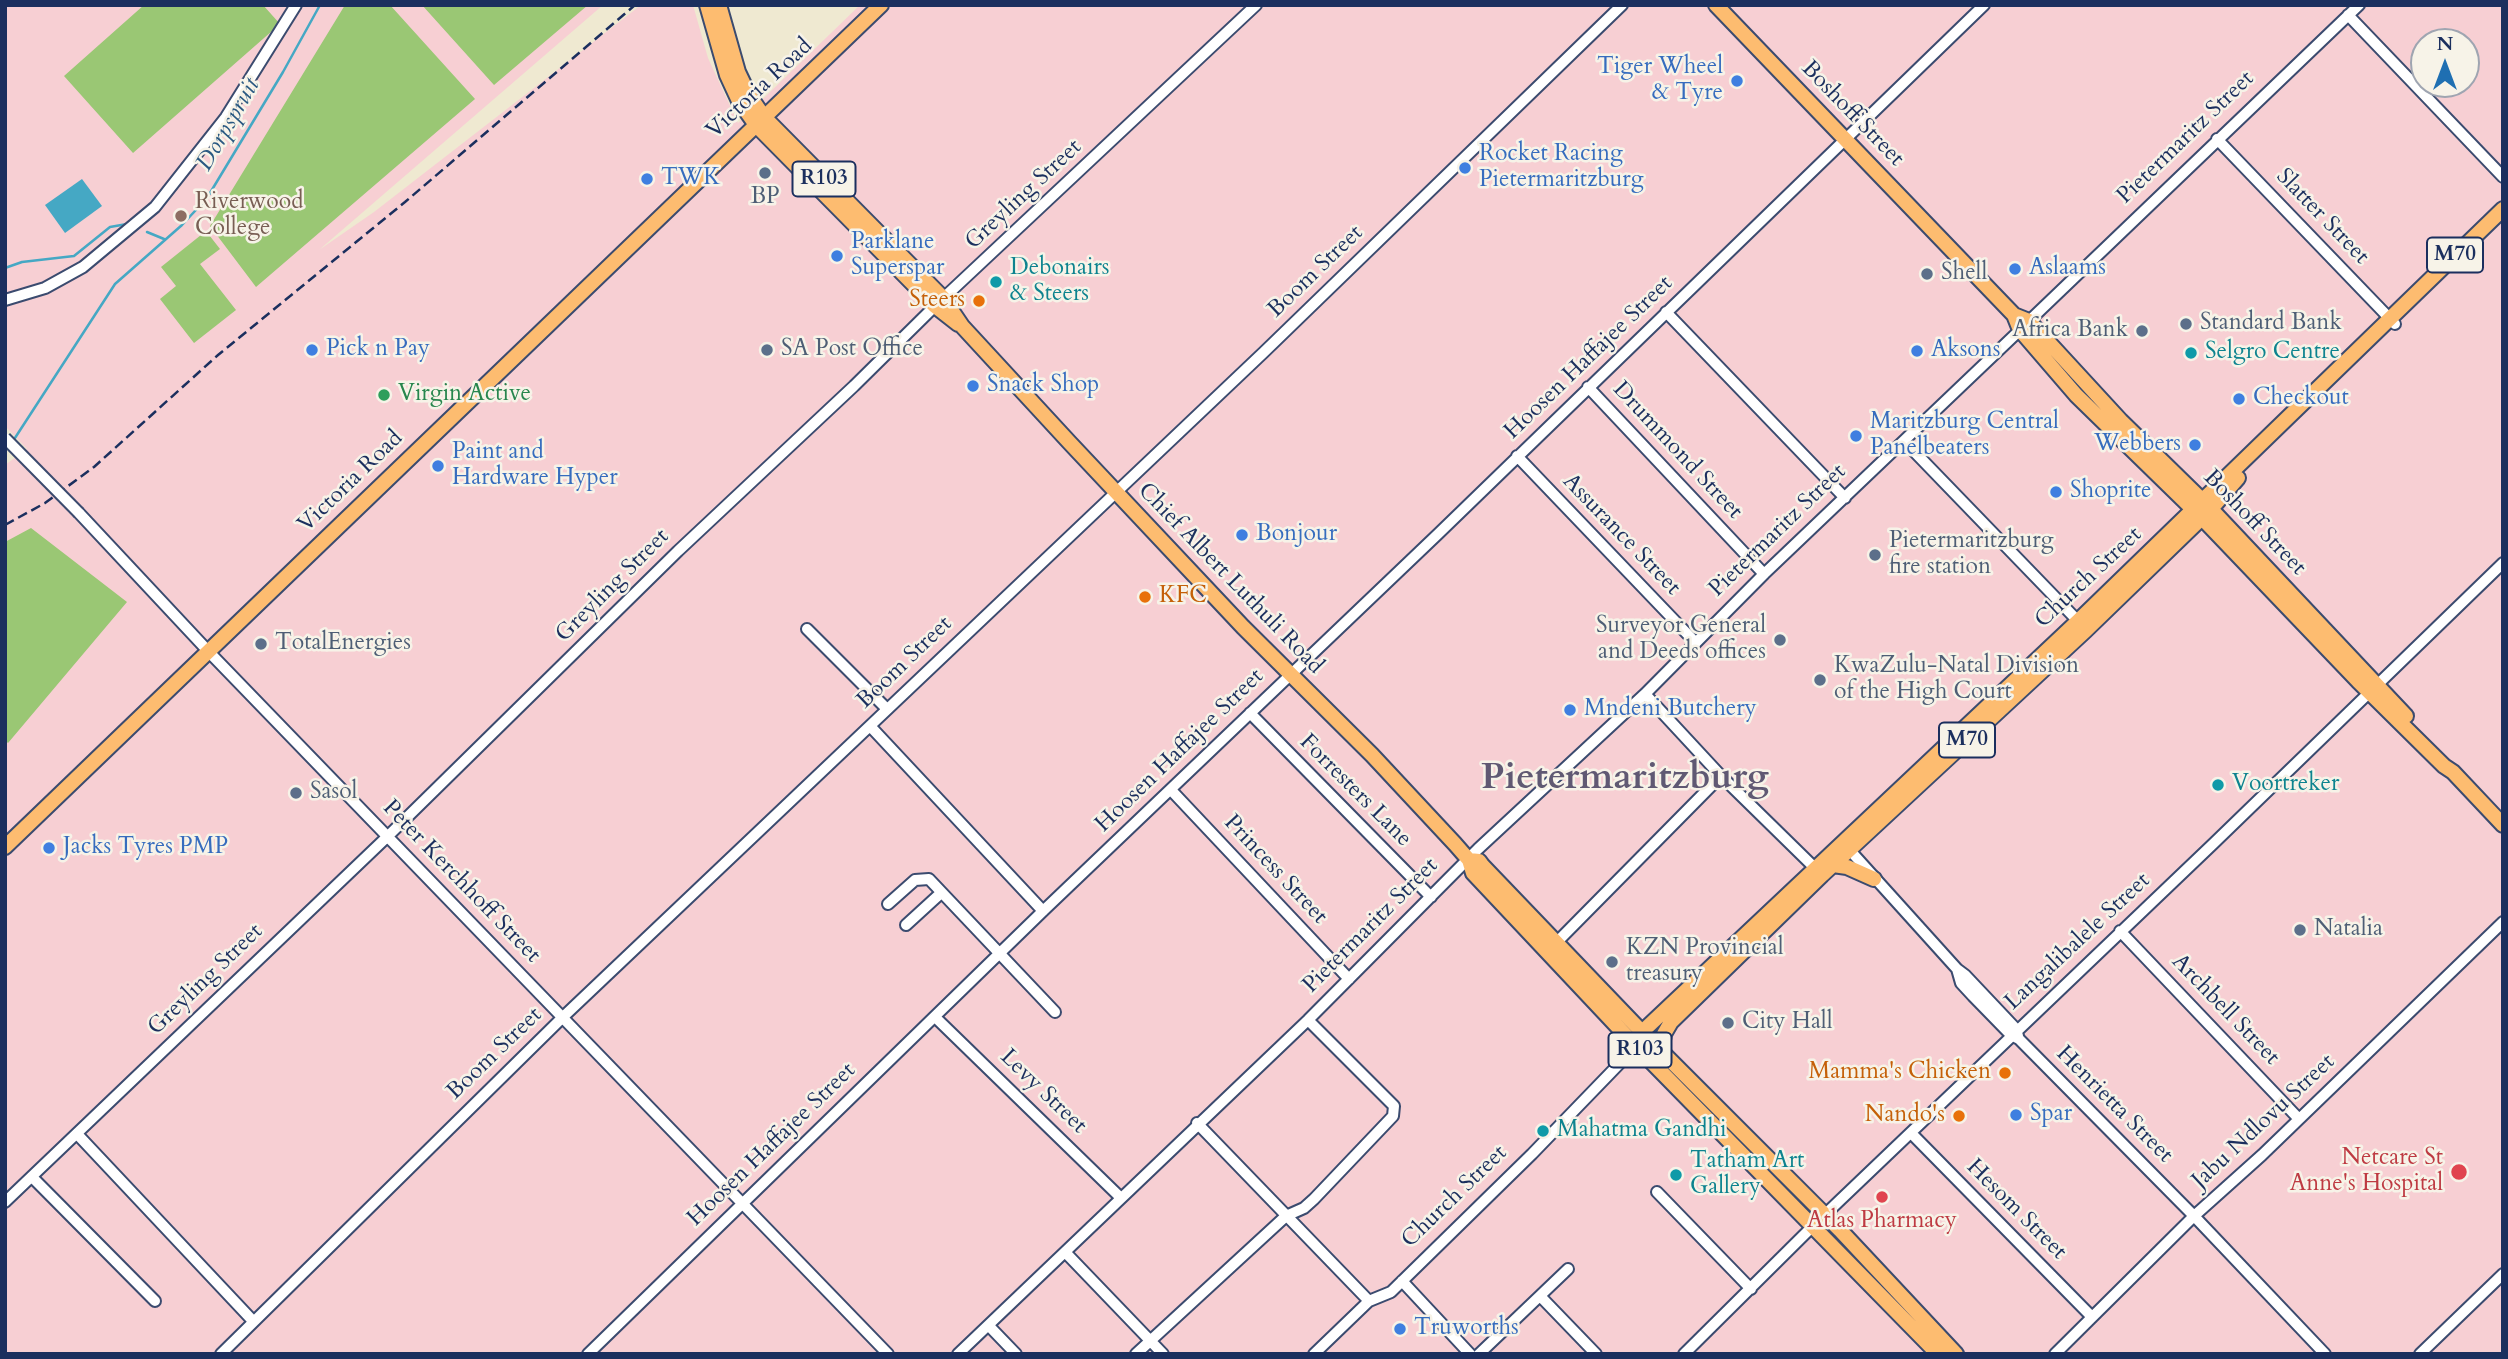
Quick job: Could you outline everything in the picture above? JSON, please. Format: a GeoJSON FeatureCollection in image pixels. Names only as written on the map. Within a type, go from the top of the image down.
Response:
{"type":"FeatureCollection","features":[{"type":"Feature","properties":{"kind":"main road","name":"R103"},"geometry":{"type":"LineString","coordinates":[[707,5],[727,75],[739,101],[760,121]]}},
{"type":"Feature","properties":{"kind":"main road","name":"R103"},"geometry":{"type":"LineString","coordinates":[[719,5],[738,72],[760,121]]}},
{"type":"Feature","properties":{"kind":"main road","name":"Victoria Road"},"geometry":{"type":"LineString","coordinates":[[5,847],[881,5]]}},
{"type":"Feature","properties":{"kind":"main road","name":"Boshoff Street"},"geometry":{"type":"LineString","coordinates":[[1716,5],[2025,326],[2076,395],[2202,510],[2503,825]]}},
{"type":"Feature","properties":{"kind":"main road","name":"Chief Albert Luthuli Road"},"geometry":{"type":"LineString","coordinates":[[760,121],[939,302],[1116,493],[1372,755],[1469,860],[1473,873],[1938,1354]]}},
{"type":"Feature","properties":{"kind":"main road","name":"Church Street"},"geometry":{"type":"LineString","coordinates":[[1846,846],[2202,510],[2503,209]]}},
{"type":"Feature","properties":{"kind":"main road","name":"Church Street"},"geometry":{"type":"LineString","coordinates":[[2393,321],[2503,221]]}},
{"type":"Feature","properties":{"kind":"main road","name":"Church Street"},"geometry":{"type":"LineString","coordinates":[[1661,1052],[1664,1034],[1671,1022],[1823,869],[2078,621],[2202,510]]}},
{"type":"Feature","properties":{"kind":"main road","name":"Chief Albert Luthuli Road"},"geometry":{"type":"LineString","coordinates":[[1469,860],[1479,861],[1556,943],[1639,1042],[1661,1052],[1825,1215],[1956,1354]]}},
{"type":"Feature","properties":{"kind":"main road"},"geometry":{"type":"LineString","coordinates":[[1823,869],[1847,867],[1874,879]]}},
{"type":"Feature","properties":{"kind":"main road","name":"Church Street"},"geometry":{"type":"LineString","coordinates":[[1639,1042],[1823,869]]}},
{"type":"Feature","properties":{"kind":"street"},"geometry":{"type":"LineString","coordinates":[[5,300],[45,288],[83,267],[155,207],[226,117],[296,5]]}},
{"type":"Feature","properties":{"kind":"street","name":"Greyling Street"},"geometry":{"type":"LineString","coordinates":[[5,1202],[388,836],[678,551],[1256,5]]}},
{"type":"Feature","properties":{"kind":"street","name":"Boom Street"},"geometry":{"type":"LineString","coordinates":[[221,1354],[563,1017],[1116,493],[1622,5]]}},
{"type":"Feature","properties":{"kind":"street","name":"Hoosen Haffajee Street"},"geometry":{"type":"LineString","coordinates":[[588,1354],[1984,5]]}},
{"type":"Feature","properties":{"kind":"street","name":"Pietermaritz Street"},"geometry":{"type":"LineString","coordinates":[[958,1354],[1197,1123],[1308,1020],[1469,860],[1645,694],[1764,574],[2359,5]]}},
{"type":"Feature","properties":{"kind":"street"},"geometry":{"type":"LineString","coordinates":[[2348,15],[2503,177]]}},
{"type":"Feature","properties":{"kind":"street","name":"Slatter Street"},"geometry":{"type":"LineString","coordinates":[[2217,139],[2393,321]]}},
{"type":"Feature","properties":{"kind":"street"},"geometry":{"type":"LineString","coordinates":[[1666,312],[1844,498]]}},
{"type":"Feature","properties":{"kind":"street","name":"Drummond Street"},"geometry":{"type":"LineString","coordinates":[[1588,387],[1764,574]]}},
{"type":"Feature","properties":{"kind":"street","name":"Peter Kerchhoff Street"},"geometry":{"type":"LineString","coordinates":[[5,438],[888,1354]]}},
{"type":"Feature","properties":{"kind":"street"},"geometry":{"type":"LineString","coordinates":[[1903,442],[2078,621]]}},
{"type":"Feature","properties":{"kind":"street","name":"Assurance Street"},"geometry":{"type":"LineString","coordinates":[[1517,456],[1695,642]]}},
{"type":"Feature","properties":{"kind":"street","name":"Langalibalele Street"},"geometry":{"type":"LineString","coordinates":[[1684,1354],[1813,1226],[2503,563]]}},
{"type":"Feature","properties":{"kind":"street"},"geometry":{"type":"LineString","coordinates":[[807,629],[887,709]]}},
{"type":"Feature","properties":{"kind":"street"},"geometry":{"type":"LineString","coordinates":[[1645,694],[1721,776],[1823,869]]}},
{"type":"Feature","properties":{"kind":"street","name":"Forresters Lane"},"geometry":{"type":"LineString","coordinates":[[1250,713],[1431,897]]}},
{"type":"Feature","properties":{"kind":"street"},"geometry":{"type":"LineString","coordinates":[[870,726],[1044,911]]}},
{"type":"Feature","properties":{"kind":"street"},"geometry":{"type":"LineString","coordinates":[[1556,943],[1721,776]]}},
{"type":"Feature","properties":{"kind":"street","name":"Princess Street"},"geometry":{"type":"LineString","coordinates":[[1171,790],[1349,979]]}},
{"type":"Feature","properties":{"kind":"street","name":"Henrietta Street"},"geometry":{"type":"LineString","coordinates":[[1846,846],[1957,969],[1998,1010],[2015,1034]]}},
{"type":"Feature","properties":{"kind":"street"},"geometry":{"type":"LineString","coordinates":[[888,904],[915,880],[929,879],[1055,1012]]}},
{"type":"Feature","properties":{"kind":"street"},"geometry":{"type":"LineString","coordinates":[[906,925],[941,893]]}},
{"type":"Feature","properties":{"kind":"street","name":"Jabu Ndlovu Street"},"geometry":{"type":"LineString","coordinates":[[2055,1354],[2194,1216],[2299,1119],[2503,922]]}},
{"type":"Feature","properties":{"kind":"street","name":"Archbell Street"},"geometry":{"type":"LineString","coordinates":[[2120,931],[2299,1119]]}},
{"type":"Feature","properties":{"kind":"street","name":"Henrietta Street"},"geometry":{"type":"LineString","coordinates":[[1957,969],[1961,983],[2015,1034],[2194,1216],[2325,1354]]}},
{"type":"Feature","properties":{"kind":"street"},"geometry":{"type":"LineString","coordinates":[[1998,1010],[2014,1017],[2034,1013]]}},
{"type":"Feature","properties":{"kind":"street","name":"Levy Street"},"geometry":{"type":"LineString","coordinates":[[935,1017],[1121,1198]]}},
{"type":"Feature","properties":{"kind":"street"},"geometry":{"type":"LineString","coordinates":[[1136,1354],[1286,1216],[1304,1208],[1314,1199],[1391,1119],[1394,1112],[1391,1103],[1308,1020]]}},
{"type":"Feature","properties":{"kind":"street","name":"Church Street"},"geometry":{"type":"LineString","coordinates":[[1314,1354],[1369,1301],[1391,1292],[1532,1154],[1639,1042]]}},
{"type":"Feature","properties":{"kind":"street"},"geometry":{"type":"LineString","coordinates":[[1197,1123],[1369,1301]]}},
{"type":"Feature","properties":{"kind":"street","name":"Hesom Street"},"geometry":{"type":"LineString","coordinates":[[1911,1133],[2092,1317]]}},
{"type":"Feature","properties":{"kind":"street"},"geometry":{"type":"LineString","coordinates":[[78,1135],[253,1321]]}},
{"type":"Feature","properties":{"kind":"street"},"geometry":{"type":"LineString","coordinates":[[32,1177],[155,1301]]}},
{"type":"Feature","properties":{"kind":"street"},"geometry":{"type":"LineString","coordinates":[[1657,1192],[1751,1289]]}},
{"type":"Feature","properties":{"kind":"street"},"geometry":{"type":"LineString","coordinates":[[1065,1252],[1163,1354]]}},
{"type":"Feature","properties":{"kind":"street"},"geometry":{"type":"LineString","coordinates":[[1479,1354],[1568,1269]]}},
{"type":"Feature","properties":{"kind":"street"},"geometry":{"type":"LineString","coordinates":[[2420,1354],[2503,1274]]}},
{"type":"Feature","properties":{"kind":"street"},"geometry":{"type":"LineString","coordinates":[[1402,1280],[1470,1354]]}},
{"type":"Feature","properties":{"kind":"street"},"geometry":{"type":"LineString","coordinates":[[1541,1297],[1596,1354]]}},
{"type":"Feature","properties":{"kind":"street"},"geometry":{"type":"LineString","coordinates":[[989,1326],[1016,1354]]}},
{"type":"Feature","properties":{"kind":"shaded area"},"geometry":{"type":"Polygon","coordinates":[[[5,5],[603,5],[319,250],[374,212],[641,5],[693,5],[708,58],[738,123],[860,5],[2503,5],[2503,1354],[5,1354],[5,465],[27,449],[5,426],[5,5]]]}},
{"type":"Feature","properties":{"kind":"green space"},"geometry":{"type":"Polygon","coordinates":[[[144,5],[263,5],[280,24],[133,153],[64,76],[144,5]]]}},
{"type":"Feature","properties":{"kind":"green space"},"geometry":{"type":"Polygon","coordinates":[[[345,5],[390,5],[475,99],[256,287],[210,226],[345,5]]]}},
{"type":"Feature","properties":{"kind":"green space"},"geometry":{"type":"Polygon","coordinates":[[[422,5],[588,5],[494,85],[422,5]]]}},
{"type":"Feature","properties":{"kind":"green space"},"geometry":{"type":"Polygon","coordinates":[[[206,231],[220,249],[200,264],[236,310],[194,343],[160,299],[176,286],[161,267],[206,231]]]}},
{"type":"Feature","properties":{"kind":"green space"},"geometry":{"type":"Polygon","coordinates":[[[31,528],[127,602],[8,743],[5,740],[5,542],[31,528]]]}},
{"type":"Feature","properties":{"kind":"water"},"geometry":{"type":"Polygon","coordinates":[[[82,179],[102,206],[65,233],[45,205],[82,179]]]}},
{"type":"Feature","properties":{"kind":"waterway","name":"Dorpspruit"},"geometry":{"type":"LineString","coordinates":[[13,441],[115,284],[182,225],[207,198],[320,5]]}},
{"type":"Feature","properties":{"kind":"waterway"},"geometry":{"type":"LineString","coordinates":[[5,268],[22,262],[74,256],[110,227],[127,224]]}},
{"type":"Feature","properties":{"kind":"waterway"},"geometry":{"type":"LineString","coordinates":[[147,232],[164,239]]}},
{"type":"Feature","properties":{"kind":"railway"},"geometry":{"type":"LineString","coordinates":[[5,525],[45,503],[94,467],[218,355],[405,202],[635,5]]}},
{"type":"Feature","properties":{"kind":"place","name":"Tiger Wheel & Tyre"},"geometry":{"type":"Point","coordinates":[1737,81]}},
{"type":"Feature","properties":{"kind":"place","name":"Rocket Racing Pietermaritzburg"},"geometry":{"type":"Point","coordinates":[1465,168]}},
{"type":"Feature","properties":{"kind":"place","name":"BP"},"geometry":{"type":"Point","coordinates":[765,173]}},
{"type":"Feature","properties":{"kind":"place","name":"TWK"},"geometry":{"type":"Point","coordinates":[647,179]}},
{"type":"Feature","properties":{"kind":"place","name":"Riverwood College"},"geometry":{"type":"Point","coordinates":[181,216]}},
{"type":"Feature","properties":{"kind":"place","name":"Parklane Superspar"},"geometry":{"type":"Point","coordinates":[837,256]}},
{"type":"Feature","properties":{"kind":"place","name":"Aslaams"},"geometry":{"type":"Point","coordinates":[2015,269]}},
{"type":"Feature","properties":{"kind":"place","name":"Shell"},"geometry":{"type":"Point","coordinates":[1927,274]}},
{"type":"Feature","properties":{"kind":"place","name":"Debonairs & Steers"},"geometry":{"type":"Point","coordinates":[996,282]}},
{"type":"Feature","properties":{"kind":"place","name":"Steers"},"geometry":{"type":"Point","coordinates":[979,301]}},
{"type":"Feature","properties":{"kind":"place","name":"Standard Bank"},"geometry":{"type":"Point","coordinates":[2186,324]}},
{"type":"Feature","properties":{"kind":"place","name":"Africa Bank"},"geometry":{"type":"Point","coordinates":[2142,331]}},
{"type":"Feature","properties":{"kind":"place","name":"Pick n Pay"},"geometry":{"type":"Point","coordinates":[312,350]}},
{"type":"Feature","properties":{"kind":"place","name":"SA Post Office"},"geometry":{"type":"Point","coordinates":[767,350]}},
{"type":"Feature","properties":{"kind":"place","name":"Aksons"},"geometry":{"type":"Point","coordinates":[1917,351]}},
{"type":"Feature","properties":{"kind":"place","name":"Selgro Centre"},"geometry":{"type":"Point","coordinates":[2191,353]}},
{"type":"Feature","properties":{"kind":"place","name":"Snack Shop"},"geometry":{"type":"Point","coordinates":[973,386]}},
{"type":"Feature","properties":{"kind":"place","name":"Virgin Active"},"geometry":{"type":"Point","coordinates":[384,395]}},
{"type":"Feature","properties":{"kind":"place","name":"Checkout"},"geometry":{"type":"Point","coordinates":[2239,399]}},
{"type":"Feature","properties":{"kind":"place","name":"Maritzburg Central Panelbeaters"},"geometry":{"type":"Point","coordinates":[1856,436]}},
{"type":"Feature","properties":{"kind":"place","name":"Webbers"},"geometry":{"type":"Point","coordinates":[2195,445]}},
{"type":"Feature","properties":{"kind":"place","name":"Paint and Hardware Hyper"},"geometry":{"type":"Point","coordinates":[438,466]}},
{"type":"Feature","properties":{"kind":"place","name":"Shoprite"},"geometry":{"type":"Point","coordinates":[2056,492]}},
{"type":"Feature","properties":{"kind":"place","name":"Bonjour"},"geometry":{"type":"Point","coordinates":[1242,535]}},
{"type":"Feature","properties":{"kind":"place","name":"Pietermaritzburg fire station"},"geometry":{"type":"Point","coordinates":[1875,555]}},
{"type":"Feature","properties":{"kind":"place","name":"KFC"},"geometry":{"type":"Point","coordinates":[1145,597]}},
{"type":"Feature","properties":{"kind":"place","name":"Surveyor General and Deeds offices"},"geometry":{"type":"Point","coordinates":[1780,640]}},
{"type":"Feature","properties":{"kind":"place","name":"TotalEnergies"},"geometry":{"type":"Point","coordinates":[261,644]}},
{"type":"Feature","properties":{"kind":"place","name":"KwaZulu-Natal Division of the High Court"},"geometry":{"type":"Point","coordinates":[1820,680]}},
{"type":"Feature","properties":{"kind":"place","name":"Mndeni Butchery"},"geometry":{"type":"Point","coordinates":[1570,710]}},
{"type":"Feature","properties":{"kind":"place","name":"Voortreker"},"geometry":{"type":"Point","coordinates":[2218,785]}},
{"type":"Feature","properties":{"kind":"place","name":"Sasol"},"geometry":{"type":"Point","coordinates":[296,793]}},
{"type":"Feature","properties":{"kind":"place","name":"Jacks Tyres PMP"},"geometry":{"type":"Point","coordinates":[49,848]}},
{"type":"Feature","properties":{"kind":"place","name":"Natalia"},"geometry":{"type":"Point","coordinates":[2300,930]}},
{"type":"Feature","properties":{"kind":"place","name":"KZN Provincial treasury"},"geometry":{"type":"Point","coordinates":[1612,962]}},
{"type":"Feature","properties":{"kind":"place","name":"City Hall"},"geometry":{"type":"Point","coordinates":[1728,1023]}},
{"type":"Feature","properties":{"kind":"place","name":"Mamma's Chicken"},"geometry":{"type":"Point","coordinates":[2005,1073]}},
{"type":"Feature","properties":{"kind":"place","name":"Spar"},"geometry":{"type":"Point","coordinates":[2016,1115]}},
{"type":"Feature","properties":{"kind":"place","name":"Nando's"},"geometry":{"type":"Point","coordinates":[1959,1116]}},
{"type":"Feature","properties":{"kind":"place","name":"Mahatma Gandhi"},"geometry":{"type":"Point","coordinates":[1543,1131]}},
{"type":"Feature","properties":{"kind":"place","name":"Netcare St Anne's Hospital"},"geometry":{"type":"Point","coordinates":[2459,1172]}},
{"type":"Feature","properties":{"kind":"place","name":"Tatham Art Gallery"},"geometry":{"type":"Point","coordinates":[1676,1175]}},
{"type":"Feature","properties":{"kind":"place","name":"Atlas Pharmacy"},"geometry":{"type":"Point","coordinates":[1882,1197]}},
{"type":"Feature","properties":{"kind":"place","name":"Truworths"},"geometry":{"type":"Point","coordinates":[1400,1329]}},
{"type":"Feature","properties":{"kind":"district","name":"Pietermaritzburg"},"geometry":{"type":"Point","coordinates":[1625,779]}}]}
